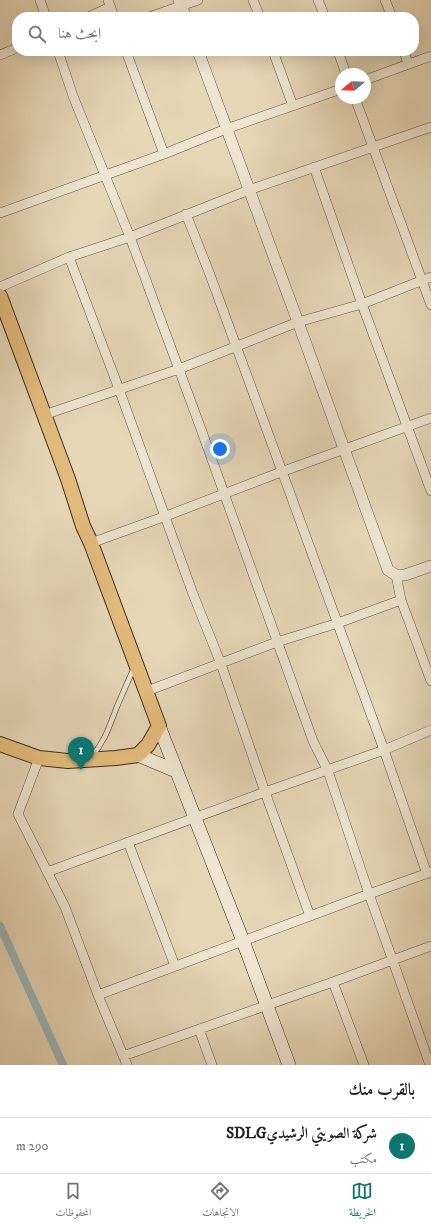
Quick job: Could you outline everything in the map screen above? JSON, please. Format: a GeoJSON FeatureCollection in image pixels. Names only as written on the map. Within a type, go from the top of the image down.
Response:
{"type":"FeatureCollection","features":[{"type":"Feature","properties":{"kind":"main road"},"geometry":{"type":"LineString","coordinates":[[0,296],[159,726],[176,771],[196,817],[289,1065]]}},
{"type":"Feature","properties":{"kind":"main road"},"geometry":{"type":"LineString","coordinates":[[138,755],[148,745],[159,726]]}},
{"type":"Feature","properties":{"kind":"main road"},"geometry":{"type":"LineString","coordinates":[[0,744],[39,758],[68,761],[88,761],[138,755],[176,771]]}},
{"type":"Feature","properties":{"kind":"street"},"geometry":{"type":"LineString","coordinates":[[40,0],[44,12]]}},
{"type":"Feature","properties":{"kind":"street"},"geometry":{"type":"LineString","coordinates":[[160,12],[181,3],[198,0]]}},
{"type":"Feature","properties":{"kind":"street"},"geometry":{"type":"LineString","coordinates":[[253,0],[258,12]]}},
{"type":"Feature","properties":{"kind":"street"},"geometry":{"type":"LineString","coordinates":[[318,0],[323,12]]}},
{"type":"Feature","properties":{"kind":"street"},"geometry":{"type":"LineString","coordinates":[[385,0],[390,12]]}},
{"type":"Feature","properties":{"kind":"street"},"geometry":{"type":"LineString","coordinates":[[96,12],[109,4]]}},
{"type":"Feature","properties":{"kind":"street"},"geometry":{"type":"LineString","coordinates":[[0,55],[12,50]]}},
{"type":"Feature","properties":{"kind":"street"},"geometry":{"type":"LineString","coordinates":[[60,56],[75,103],[130,237],[179,369],[313,742],[328,771],[369,894],[430,1065]]}},
{"type":"Feature","properties":{"kind":"street"},"geometry":{"type":"LineString","coordinates":[[128,56],[164,154]]}},
{"type":"Feature","properties":{"kind":"street"},"geometry":{"type":"LineString","coordinates":[[200,56],[388,570],[396,575],[405,575],[431,566]]}},
{"type":"Feature","properties":{"kind":"street"},"geometry":{"type":"LineString","coordinates":[[275,56],[293,106]]}},
{"type":"Feature","properties":{"kind":"street"},"geometry":{"type":"LineString","coordinates":[[340,56],[344,68]]}},
{"type":"Feature","properties":{"kind":"street"},"geometry":{"type":"LineString","coordinates":[[406,56],[408,64]]}},
{"type":"Feature","properties":{"kind":"street"},"geometry":{"type":"LineString","coordinates":[[371,78],[431,56]]}},
{"type":"Feature","properties":{"kind":"street"},"geometry":{"type":"LineString","coordinates":[[0,213],[164,154],[226,129],[335,91]]}},
{"type":"Feature","properties":{"kind":"street"},"geometry":{"type":"LineString","coordinates":[[357,104],[431,305]]}},
{"type":"Feature","properties":{"kind":"street"},"geometry":{"type":"LineString","coordinates":[[0,287],[69,257],[130,237],[250,190],[431,128]]}},
{"type":"Feature","properties":{"kind":"street"},"geometry":{"type":"LineString","coordinates":[[314,167],[362,304],[431,492]]}},
{"type":"Feature","properties":{"kind":"street"},"geometry":{"type":"LineString","coordinates":[[98,995],[429,873],[186,214]]}},
{"type":"Feature","properties":{"kind":"street"},"geometry":{"type":"LineString","coordinates":[[69,257],[166,516],[193,594],[221,664],[310,916]]}},
{"type":"Feature","properties":{"kind":"street"},"geometry":{"type":"LineString","coordinates":[[44,415],[179,369],[298,322],[362,304],[431,277]]}},
{"type":"Feature","properties":{"kind":"street"},"geometry":{"type":"LineString","coordinates":[[91,543],[431,418]]}},
{"type":"Feature","properties":{"kind":"street"},"geometry":{"type":"LineString","coordinates":[[396,575],[401,600],[431,681]]}},
{"type":"Feature","properties":{"kind":"street"},"geometry":{"type":"LineString","coordinates":[[147,691],[277,642],[338,623],[401,600]]}},
{"type":"Feature","properties":{"kind":"street"},"geometry":{"type":"LineString","coordinates":[[47,872],[265,792],[328,771],[431,730]]}},
{"type":"Feature","properties":{"kind":"street"},"geometry":{"type":"LineString","coordinates":[[39,758],[18,814],[65,907],[98,995],[125,1060],[199,1029],[431,946]]}},
{"type":"Feature","properties":{"kind":"street"},"geometry":{"type":"LineString","coordinates":[[128,842],[175,966]]}},
{"type":"Feature","properties":{"kind":"street"},"geometry":{"type":"LineString","coordinates":[[333,982],[364,1065]]}},
{"type":"Feature","properties":{"kind":"street"},"geometry":{"type":"LineString","coordinates":[[199,1029],[212,1065]]}},
{"type":"Feature","properties":{"kind":"lane"},"geometry":{"type":"LineString","coordinates":[[88,761],[100,747],[106,736],[136,663]]}},
{"type":"Feature","properties":{"kind":"waterway"},"geometry":{"type":"LineString","coordinates":[[0,926],[63,1065]]}},
{"type":"Feature","properties":{"kind":"place","name":"شركة الصويتي الرشيديSDLG"},"geometry":{"type":"Point","coordinates":[81,770]}}]}
